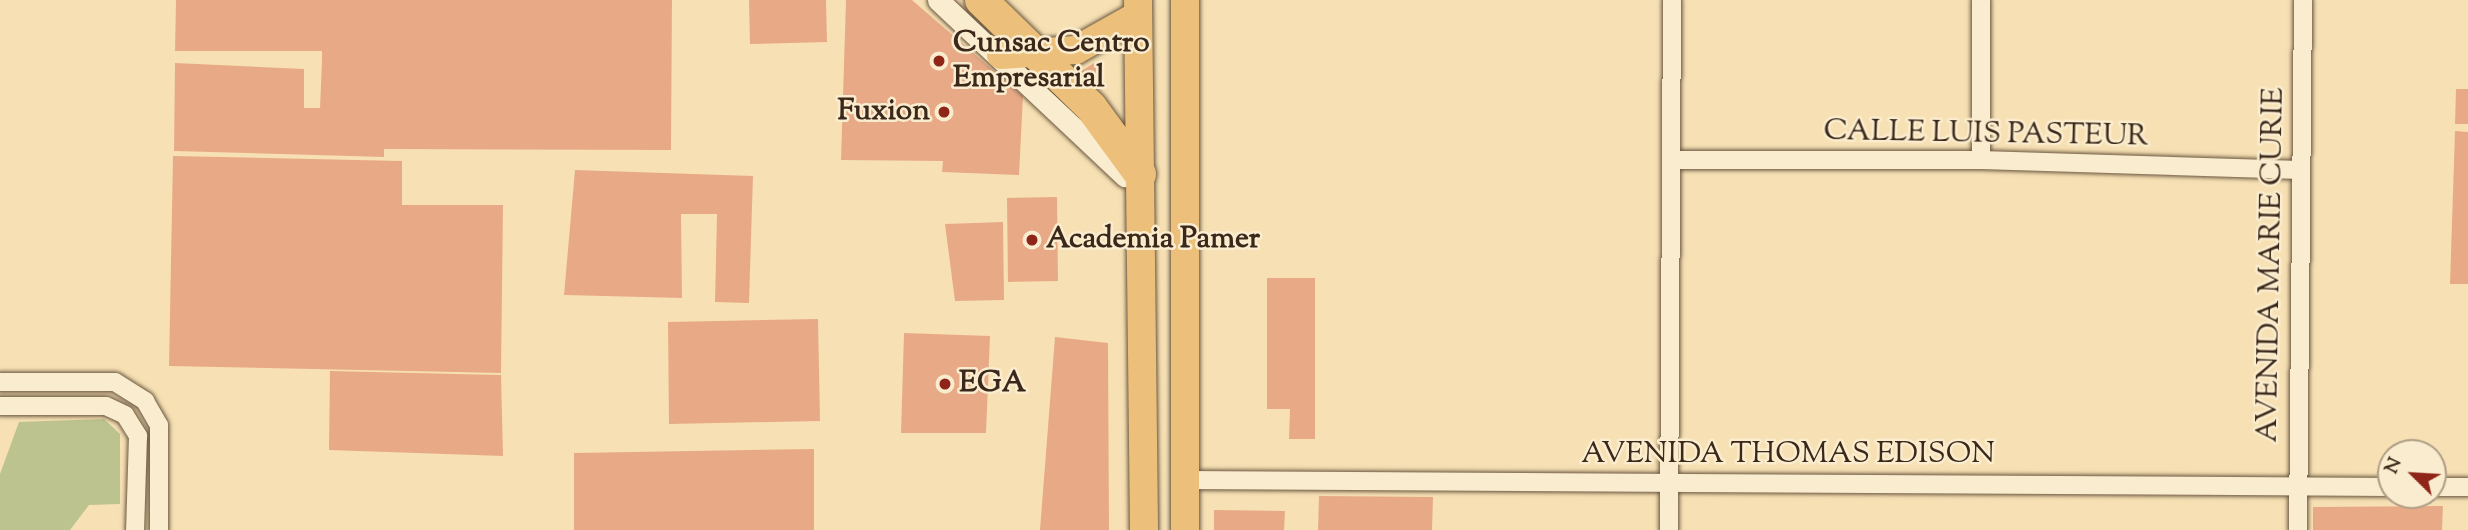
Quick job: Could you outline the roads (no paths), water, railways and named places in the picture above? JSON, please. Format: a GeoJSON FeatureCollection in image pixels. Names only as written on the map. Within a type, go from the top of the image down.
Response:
{"type":"FeatureCollection","features":[{"type":"Feature","properties":{"kind":"highway"},"geometry":{"type":"LineString","coordinates":[[981,0],[1091,107],[1140,184]]}},
{"type":"Feature","properties":{"kind":"main road"},"geometry":{"type":"LineString","coordinates":[[1185,0],[1185,530]]}},
{"type":"Feature","properties":{"kind":"main road"},"geometry":{"type":"LineString","coordinates":[[1001,55],[1040,56],[1094,43],[1138,8]]}},
{"type":"Feature","properties":{"kind":"main road"},"geometry":{"type":"LineString","coordinates":[[1138,8],[1144,530]]}},
{"type":"Feature","properties":{"kind":"street"},"geometry":{"type":"LineString","coordinates":[[939,0],[1140,184]]}},
{"type":"Feature","properties":{"kind":"street"},"geometry":{"type":"LineString","coordinates":[[1668,530],[1672,0]]}},
{"type":"Feature","properties":{"kind":"street"},"geometry":{"type":"LineString","coordinates":[[1981,0],[1981,160]]}},
{"type":"Feature","properties":{"kind":"street","name":"AVENIDA MARIE CURIE"},"geometry":{"type":"LineString","coordinates":[[2298,530],[2303,0]]}},
{"type":"Feature","properties":{"kind":"street","name":"CALLE LUIS PASTEUR"},"geometry":{"type":"LineString","coordinates":[[1671,160],[1981,160],[2301,170]]}},
{"type":"Feature","properties":{"kind":"street"},"geometry":{"type":"LineString","coordinates":[[0,382],[115,382],[145,401],[159,425],[159,530]]}},
{"type":"Feature","properties":{"kind":"street"},"geometry":{"type":"LineString","coordinates":[[42,382],[43,406]]}},
{"type":"Feature","properties":{"kind":"street"},"geometry":{"type":"LineString","coordinates":[[0,406],[106,406],[130,421],[138,436],[135,530]]}},
{"type":"Feature","properties":{"kind":"street","name":"AVENIDA THOMAS EDISON"},"geometry":{"type":"LineString","coordinates":[[1185,480],[2377,487]]}},
{"type":"Feature","properties":{"kind":"street"},"geometry":{"type":"LineString","coordinates":[[2447,487],[2468,487]]}},
{"type":"Feature","properties":{"kind":"place","name":"Cunsac Centro Empresarial"},"geometry":{"type":"Point","coordinates":[939,61]}},
{"type":"Feature","properties":{"kind":"place","name":"Fuxion"},"geometry":{"type":"Point","coordinates":[944,112]}},
{"type":"Feature","properties":{"kind":"place","name":"Academia Pamer"},"geometry":{"type":"Point","coordinates":[1032,240]}},
{"type":"Feature","properties":{"kind":"place","name":"EGA"},"geometry":{"type":"Point","coordinates":[945,384]}}]}
